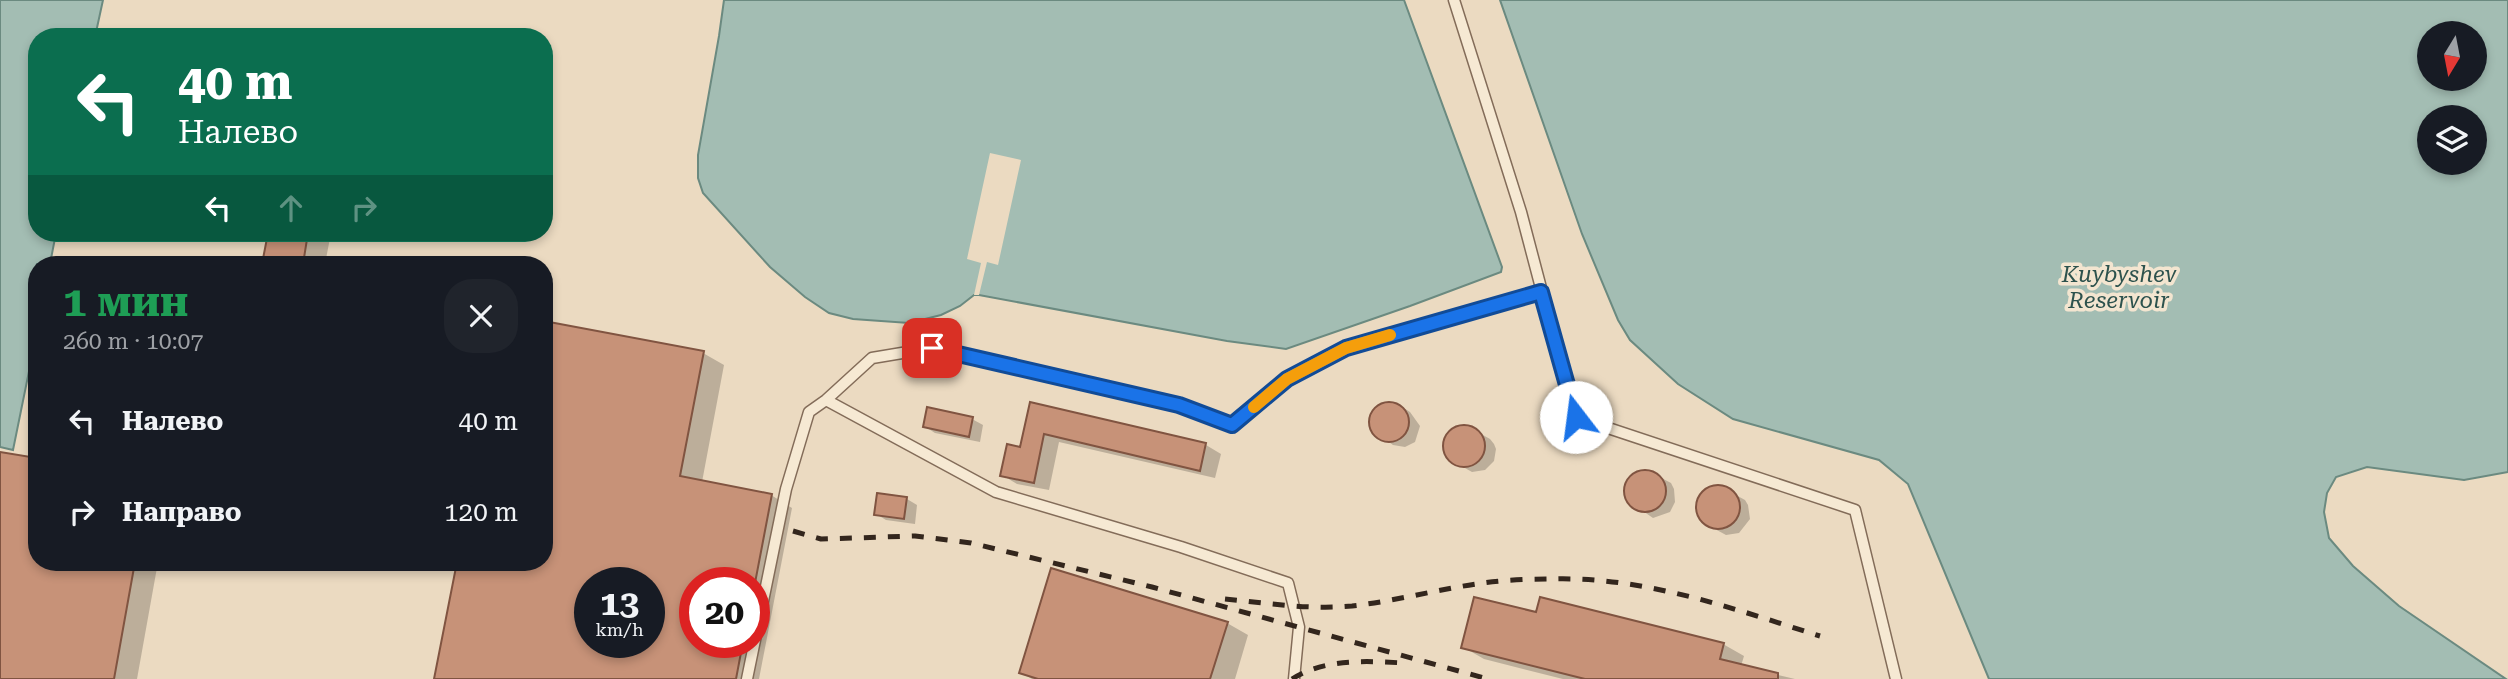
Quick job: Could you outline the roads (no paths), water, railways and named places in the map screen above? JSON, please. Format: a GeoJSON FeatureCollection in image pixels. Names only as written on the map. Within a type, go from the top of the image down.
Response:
{"type":"FeatureCollection","features":[{"type":"Feature","properties":{"kind":"lane"},"geometry":{"type":"LineString","coordinates":[[1454,0],[1521,212],[1576,417],[1855,510],[1896,679]]}},
{"type":"Feature","properties":{"kind":"lane"},"geometry":{"type":"LineString","coordinates":[[747,679],[786,489],[809,412],[827,400],[872,358],[932,348],[1179,405],[1232,425],[1287,379],[1346,348],[1542,292]]}},
{"type":"Feature","properties":{"kind":"lane"},"geometry":{"type":"LineString","coordinates":[[827,400],[996,492],[1181,547],[1288,583],[1299,627],[1294,679]]}},
{"type":"Feature","properties":{"kind":"water"},"geometry":{"type":"Polygon","coordinates":[[[0,0],[103,0],[97,28],[28,28],[28,242],[54,242],[52,256],[28,256],[28,376],[13,450],[0,447],[0,0]]]}},
{"type":"Feature","properties":{"kind":"water"},"geometry":{"type":"Polygon","coordinates":[[[724,0],[1404,0],[1502,267],[1501,272],[1286,349],[1227,341],[979,295],[974,295],[960,306],[941,315],[909,323],[853,319],[829,313],[805,297],[770,267],[703,193],[698,178],[698,155],[724,0]]]}},
{"type":"Feature","properties":{"kind":"water","name":"Kuybyshev Reservoir"},"geometry":{"type":"Polygon","coordinates":[[[1500,0],[2508,0],[2508,472],[2464,480],[2367,467],[2336,477],[2327,493],[2324,512],[2329,538],[2353,566],[2399,606],[2506,679],[1989,679],[1908,484],[1879,460],[1733,419],[1678,384],[1630,340],[1618,320],[1582,234],[1500,0]]]}},
{"type":"Feature","properties":{"kind":"railway"},"geometry":{"type":"LineString","coordinates":[[793,531],[821,539],[915,536],[971,543],[1152,587],[1488,679]]}},
{"type":"Feature","properties":{"kind":"railway"},"geometry":{"type":"LineString","coordinates":[[1225,599],[1288,606],[1336,607],[1368,604],[1491,582],[1586,579],[1688,596],[1820,636]]}},
{"type":"Feature","properties":{"kind":"railway"},"geometry":{"type":"LineString","coordinates":[[1292,679],[1318,667],[1332,664],[1404,663]]}}]}
